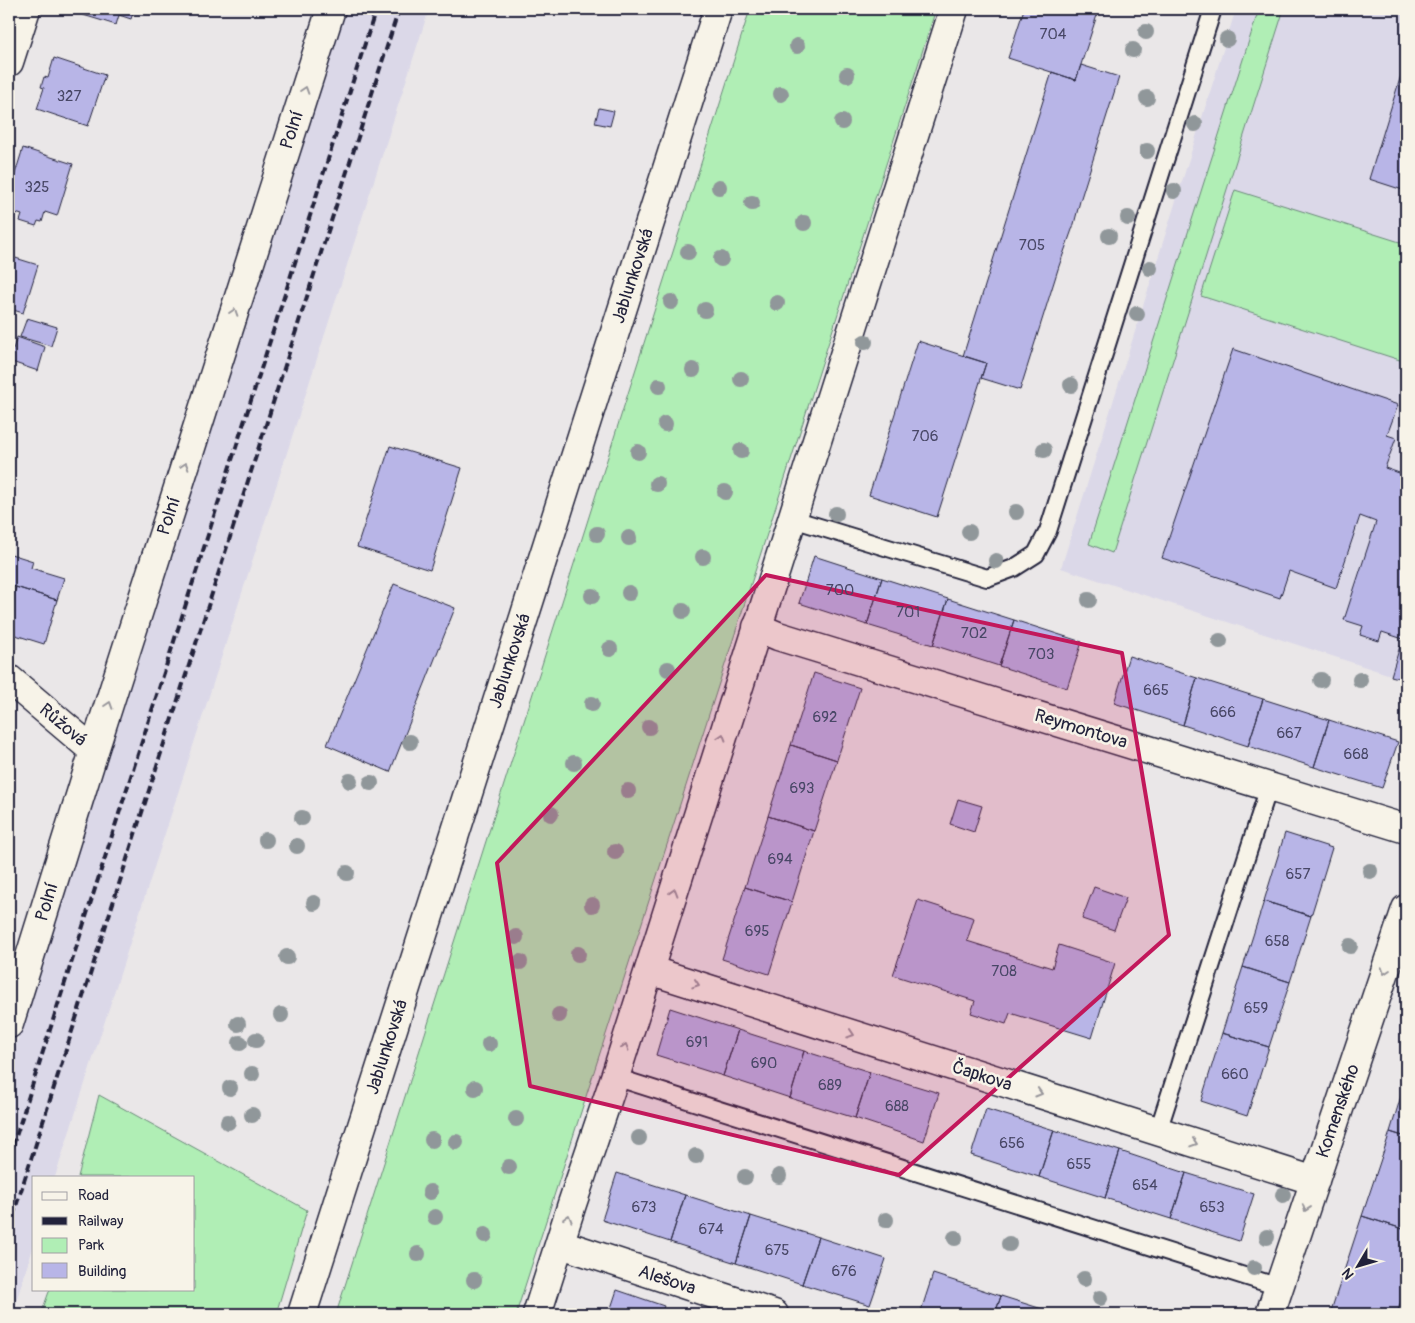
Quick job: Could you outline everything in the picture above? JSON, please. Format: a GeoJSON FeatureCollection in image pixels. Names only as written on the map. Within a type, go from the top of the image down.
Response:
{"type":"FeatureCollection","features":[{"type":"Feature","properties":{"kind":"street"},"geometry":{"type":"LineString","coordinates":[[9,62],[26,9]]}},
{"type":"Feature","properties":{"kind":"street","name":"Polní"},"geometry":{"type":"LineString","coordinates":[[9,1024],[94,751],[331,9]]}},
{"type":"Feature","properties":{"kind":"street","name":"Jablunkovská"},"geometry":{"type":"LineString","coordinates":[[302,1314],[718,9]]}},
{"type":"Feature","properties":{"kind":"street"},"geometry":{"type":"LineString","coordinates":[[537,1314],[615,1078],[954,9]]}},
{"type":"Feature","properties":{"kind":"street","name":"Reymontova"},"geometry":{"type":"LineString","coordinates":[[757,627],[778,636],[1406,829]]}},
{"type":"Feature","properties":{"kind":"street","name":"Růžová"},"geometry":{"type":"LineString","coordinates":[[9,679],[94,751]]}},
{"type":"Feature","properties":{"kind":"street","name":"Komenského"},"geometry":{"type":"LineString","coordinates":[[1270,1314],[1406,908]]}},
{"type":"Feature","properties":{"kind":"street","name":"Čapkova"},"geometry":{"type":"LineString","coordinates":[[649,970],[1315,1181]]}},
{"type":"Feature","properties":{"kind":"street","name":"Alešova"},"geometry":{"type":"LineString","coordinates":[[561,1244],[774,1314]]}},
{"type":"Feature","properties":{"kind":"lane"},"geometry":{"type":"LineString","coordinates":[[793,519],[988,578],[1014,568],[1036,554],[1048,531],[1212,9]]}},
{"type":"Feature","properties":{"kind":"lane"},"geometry":{"type":"LineString","coordinates":[[1158,1131],[1269,787]]}},
{"type":"Feature","properties":{"kind":"lane"},"geometry":{"type":"LineString","coordinates":[[615,1078],[1279,1287]]}},
{"type":"Feature","properties":{"kind":"highlighted area"},"geometry":{"type":"Polygon","coordinates":[[[766,575],[1122,653],[1169,935],[899,1175],[530,1086],[497,863],[766,575]]]}},
{"type":"Feature","properties":{"kind":"shaded area"},"geometry":{"type":"Polygon","coordinates":[[[347,9],[429,9],[55,1176],[32,1176],[32,1251],[12,1314],[9,1314],[9,1067],[347,9]]]}},
{"type":"Feature","properties":{"kind":"shaded area"},"geometry":{"type":"Polygon","coordinates":[[[1236,9],[1406,9],[1406,680],[1061,568],[1236,9]]]}},
{"type":"Feature","properties":{"kind":"green space"},"geometry":{"type":"Polygon","coordinates":[[[750,9],[936,9],[516,1314],[336,1314],[750,9]]]}},
{"type":"Feature","properties":{"kind":"green space"},"geometry":{"type":"Polygon","coordinates":[[[1259,9],[1284,9],[1112,553],[1089,544],[1259,9]]]}},
{"type":"Feature","properties":{"kind":"green space"},"geometry":{"type":"Polygon","coordinates":[[[1235,190],[1406,244],[1406,362],[1201,296],[1235,190]]]}},
{"type":"Feature","properties":{"kind":"green space"},"geometry":{"type":"Polygon","coordinates":[[[99,1095],[307,1210],[276,1314],[41,1314],[50,1290],[195,1290],[195,1176],[78,1176],[99,1095]]]}},
{"type":"Feature","properties":{"kind":"building"},"geometry":{"type":"Polygon","coordinates":[[[70,9],[134,9],[131,19],[119,15],[116,25],[70,11],[70,9]]]}},
{"type":"Feature","properties":{"kind":"building"},"geometry":{"type":"Polygon","coordinates":[[[1024,9],[1099,9],[1076,80],[1008,58],[1024,9]]]}},
{"type":"Feature","properties":{"kind":"building"},"geometry":{"type":"Polygon","coordinates":[[[54,58],[105,75],[88,126],[37,109],[44,88],[41,87],[44,77],[48,78],[54,58]]]}},
{"type":"Feature","properties":{"kind":"building"},"geometry":{"type":"Polygon","coordinates":[[[1406,59],[1406,191],[1369,179],[1406,59]]]}},
{"type":"Feature","properties":{"kind":"building"},"geometry":{"type":"Polygon","coordinates":[[[1081,65],[1119,77],[1020,390],[981,378],[986,363],[963,356],[1052,72],[1076,80],[1081,65]]]}},
{"type":"Feature","properties":{"kind":"building"},"geometry":{"type":"Polygon","coordinates":[[[599,108],[614,111],[610,126],[595,123],[599,108]]]}},
{"type":"Feature","properties":{"kind":"building"},"geometry":{"type":"Polygon","coordinates":[[[23,148],[73,164],[57,216],[45,212],[42,222],[38,221],[36,226],[20,221],[22,215],[9,211],[9,193],[23,148]]]}},
{"type":"Feature","properties":{"kind":"building"},"geometry":{"type":"Polygon","coordinates":[[[9,256],[38,265],[23,313],[10,309],[9,317],[9,256]]]}},
{"type":"Feature","properties":{"kind":"building"},"geometry":{"type":"Polygon","coordinates":[[[27,318],[57,327],[51,346],[20,337],[27,318]]]}},
{"type":"Feature","properties":{"kind":"building"},"geometry":{"type":"Polygon","coordinates":[[[17,337],[45,347],[38,371],[9,361],[17,337]]]}},
{"type":"Feature","properties":{"kind":"building"},"geometry":{"type":"Polygon","coordinates":[[[918,341],[986,363],[937,517],[869,495],[918,341]]]}},
{"type":"Feature","properties":{"kind":"building"},"geometry":{"type":"Polygon","coordinates":[[[1233,349],[1398,405],[1387,435],[1396,438],[1385,468],[1405,475],[1402,484],[1406,485],[1406,640],[1382,632],[1379,641],[1360,635],[1363,626],[1344,620],[1376,522],[1360,516],[1336,588],[1289,571],[1280,598],[1162,558],[1233,349]]]}},
{"type":"Feature","properties":{"kind":"building"},"geometry":{"type":"Polygon","coordinates":[[[390,446],[462,468],[430,570],[357,547],[390,446]]]}},
{"type":"Feature","properties":{"kind":"building"},"geometry":{"type":"Polygon","coordinates":[[[11,554],[33,561],[31,568],[64,578],[57,600],[9,585],[9,560],[11,554]]]}},
{"type":"Feature","properties":{"kind":"building"},"geometry":{"type":"Polygon","coordinates":[[[814,556],[882,578],[867,625],[799,603],[814,556]]]}},
{"type":"Feature","properties":{"kind":"building"},"geometry":{"type":"Polygon","coordinates":[[[882,578],[948,599],[933,645],[867,625],[882,578]]]}},
{"type":"Feature","properties":{"kind":"building"},"geometry":{"type":"Polygon","coordinates":[[[394,584],[455,608],[390,772],[327,745],[394,584]]]}},
{"type":"Feature","properties":{"kind":"building"},"geometry":{"type":"Polygon","coordinates":[[[16,587],[57,600],[44,644],[9,633],[9,610],[16,587]]]}},
{"type":"Feature","properties":{"kind":"building"},"geometry":{"type":"Polygon","coordinates":[[[948,599],[1014,620],[999,666],[933,645],[948,599]]]}},
{"type":"Feature","properties":{"kind":"building"},"geometry":{"type":"Polygon","coordinates":[[[1014,620],[1082,642],[1067,688],[999,666],[1014,620]]]}},
{"type":"Feature","properties":{"kind":"building"},"geometry":{"type":"Polygon","coordinates":[[[1400,646],[1406,648],[1406,680],[1391,676],[1400,646]]]}},
{"type":"Feature","properties":{"kind":"building"},"geometry":{"type":"Polygon","coordinates":[[[1129,656],[1197,678],[1183,725],[1114,703],[1129,656]]]}},
{"type":"Feature","properties":{"kind":"building"},"geometry":{"type":"Polygon","coordinates":[[[814,673],[860,688],[837,760],[791,745],[814,673]]]}},
{"type":"Feature","properties":{"kind":"building"},"geometry":{"type":"Polygon","coordinates":[[[1197,678],[1263,699],[1248,746],[1183,725],[1197,678]]]}},
{"type":"Feature","properties":{"kind":"building"},"geometry":{"type":"Polygon","coordinates":[[[1263,699],[1329,720],[1314,767],[1248,746],[1263,699]]]}},
{"type":"Feature","properties":{"kind":"building"},"geometry":{"type":"Polygon","coordinates":[[[1329,720],[1398,742],[1382,788],[1314,767],[1329,720]]]}},
{"type":"Feature","properties":{"kind":"building"},"geometry":{"type":"Polygon","coordinates":[[[791,745],[837,760],[814,831],[768,816],[791,745]]]}},
{"type":"Feature","properties":{"kind":"building"},"geometry":{"type":"Polygon","coordinates":[[[958,799],[982,806],[974,832],[950,824],[958,799]]]}},
{"type":"Feature","properties":{"kind":"building"},"geometry":{"type":"Polygon","coordinates":[[[768,816],[814,831],[792,902],[745,887],[768,816]]]}},
{"type":"Feature","properties":{"kind":"building"},"geometry":{"type":"Polygon","coordinates":[[[1285,833],[1332,848],[1311,916],[1264,901],[1285,833]]]}},
{"type":"Feature","properties":{"kind":"building"},"geometry":{"type":"Polygon","coordinates":[[[745,887],[792,902],[769,974],[722,959],[745,887]]]}},
{"type":"Feature","properties":{"kind":"building"},"geometry":{"type":"Polygon","coordinates":[[[1094,887],[1126,898],[1114,930],[1082,919],[1094,887]]]}},
{"type":"Feature","properties":{"kind":"building"},"geometry":{"type":"Polygon","coordinates":[[[918,900],[974,918],[967,941],[1052,968],[1059,945],[1115,963],[1092,1038],[1010,1013],[1006,1024],[971,1013],[975,1001],[893,975],[918,900]]]}},
{"type":"Feature","properties":{"kind":"building"},"geometry":{"type":"Polygon","coordinates":[[[1264,901],[1311,916],[1290,982],[1243,967],[1264,901]]]}},
{"type":"Feature","properties":{"kind":"building"},"geometry":{"type":"Polygon","coordinates":[[[1243,967],[1290,982],[1269,1047],[1222,1033],[1243,967]]]}},
{"type":"Feature","properties":{"kind":"building"},"geometry":{"type":"Polygon","coordinates":[[[670,1008],[738,1030],[723,1076],[656,1055],[670,1008]]]}},
{"type":"Feature","properties":{"kind":"building"},"geometry":{"type":"Polygon","coordinates":[[[738,1030],[804,1051],[790,1098],[723,1076],[738,1030]]]}},
{"type":"Feature","properties":{"kind":"building"},"geometry":{"type":"Polygon","coordinates":[[[1222,1033],[1269,1047],[1247,1116],[1201,1101],[1222,1033]]]}},
{"type":"Feature","properties":{"kind":"building"},"geometry":{"type":"Polygon","coordinates":[[[804,1051],[870,1072],[855,1118],[790,1098],[804,1051]]]}},
{"type":"Feature","properties":{"kind":"building"},"geometry":{"type":"Polygon","coordinates":[[[870,1072],[939,1093],[924,1141],[855,1118],[870,1072]]]}},
{"type":"Feature","properties":{"kind":"building"},"geometry":{"type":"Polygon","coordinates":[[[1406,1080],[1406,1137],[1390,1132],[1406,1080]]]}},
{"type":"Feature","properties":{"kind":"building"},"geometry":{"type":"Polygon","coordinates":[[[986,1109],[1054,1130],[1039,1177],[971,1155],[986,1109]]]}},
{"type":"Feature","properties":{"kind":"building"},"geometry":{"type":"Polygon","coordinates":[[[1054,1130],[1120,1151],[1105,1198],[1039,1177],[1054,1130]]]}},
{"type":"Feature","properties":{"kind":"building"},"geometry":{"type":"Polygon","coordinates":[[[1390,1132],[1406,1137],[1406,1230],[1362,1216],[1390,1132]]]}},
{"type":"Feature","properties":{"kind":"building"},"geometry":{"type":"Polygon","coordinates":[[[1120,1151],[1186,1173],[1171,1219],[1105,1198],[1120,1151]]]}},
{"type":"Feature","properties":{"kind":"building"},"geometry":{"type":"Polygon","coordinates":[[[617,1173],[685,1195],[670,1242],[602,1220],[617,1173]]]}},
{"type":"Feature","properties":{"kind":"building"},"geometry":{"type":"Polygon","coordinates":[[[1186,1173],[1254,1194],[1239,1241],[1171,1219],[1186,1173]]]}},
{"type":"Feature","properties":{"kind":"building"},"geometry":{"type":"Polygon","coordinates":[[[685,1195],[751,1216],[736,1263],[670,1242],[685,1195]]]}},
{"type":"Feature","properties":{"kind":"building"},"geometry":{"type":"Polygon","coordinates":[[[751,1216],[818,1237],[802,1284],[736,1263],[751,1216]]]}},
{"type":"Feature","properties":{"kind":"building"},"geometry":{"type":"Polygon","coordinates":[[[1362,1216],[1406,1230],[1406,1285],[1397,1314],[1330,1314],[1362,1216]]]}},
{"type":"Feature","properties":{"kind":"building"},"geometry":{"type":"Polygon","coordinates":[[[818,1237],[886,1259],[870,1305],[802,1284],[818,1237]]]}},
{"type":"Feature","properties":{"kind":"building"},"geometry":{"type":"Polygon","coordinates":[[[933,1274],[1001,1296],[995,1314],[920,1314],[933,1274]]]}},
{"type":"Feature","properties":{"kind":"building"},"geometry":{"type":"Polygon","coordinates":[[[617,1290],[664,1306],[661,1314],[609,1314],[617,1290]]]}},
{"type":"Feature","properties":{"kind":"building"},"geometry":{"type":"Polygon","coordinates":[[[1001,1296],[1058,1314],[995,1314],[1001,1296]]]}},
{"type":"Feature","properties":{"kind":"railway"},"geometry":{"type":"LineString","coordinates":[[9,1158],[376,9]]}},
{"type":"Feature","properties":{"kind":"railway"},"geometry":{"type":"LineString","coordinates":[[9,1228],[399,9]]}}]}
